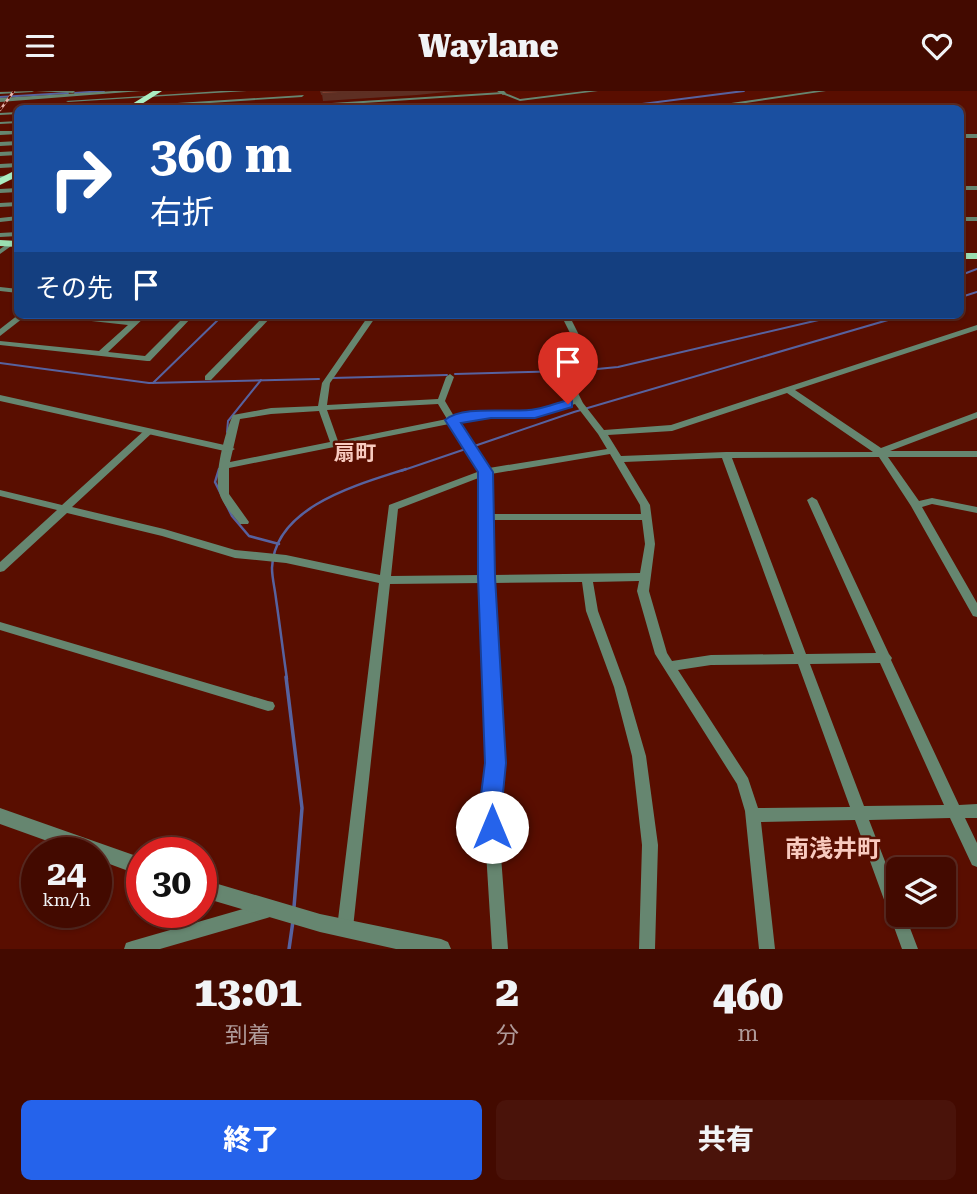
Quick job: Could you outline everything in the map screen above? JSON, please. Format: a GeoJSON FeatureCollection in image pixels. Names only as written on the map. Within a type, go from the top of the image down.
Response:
{"type":"FeatureCollection","features":[{"type":"Feature","properties":{"kind":"highway"},"geometry":{"type":"LineString","coordinates":[[134,105],[158,91]]}},
{"type":"Feature","properties":{"kind":"street"},"geometry":{"type":"LineString","coordinates":[[0,93],[32,91]]}},
{"type":"Feature","properties":{"kind":"street"},"geometry":{"type":"LineString","coordinates":[[38,91],[71,95],[150,96],[245,91]]}},
{"type":"Feature","properties":{"kind":"street"},"geometry":{"type":"LineString","coordinates":[[0,100],[138,91]]}},
{"type":"Feature","properties":{"kind":"street"},"geometry":{"type":"LineString","coordinates":[[537,91],[538,105]]}},
{"type":"Feature","properties":{"kind":"street"},"geometry":{"type":"LineString","coordinates":[[337,105],[502,92],[515,100],[594,91]]}},
{"type":"Feature","properties":{"kind":"street"},"geometry":{"type":"LineString","coordinates":[[719,105],[824,91]]}},
{"type":"Feature","properties":{"kind":"street"},"geometry":{"type":"LineString","coordinates":[[202,105],[204,93]]}},
{"type":"Feature","properties":{"kind":"street"},"geometry":{"type":"LineString","coordinates":[[159,105],[302,94]]}},
{"type":"Feature","properties":{"kind":"street"},"geometry":{"type":"LineString","coordinates":[[0,123],[14,122]]}},
{"type":"Feature","properties":{"kind":"street"},"geometry":{"type":"LineString","coordinates":[[0,134],[10,123]]}},
{"type":"Feature","properties":{"kind":"street"},"geometry":{"type":"LineString","coordinates":[[0,333],[18,319]]}},
{"type":"Feature","properties":{"kind":"street"},"geometry":{"type":"LineString","coordinates":[[95,319],[135,323]]}},
{"type":"Feature","properties":{"kind":"street"},"geometry":{"type":"LineString","coordinates":[[102,353],[139,319]]}},
{"type":"Feature","properties":{"kind":"street"},"geometry":{"type":"LineString","coordinates":[[0,343],[147,359],[186,319]]}},
{"type":"Feature","properties":{"kind":"street"},"geometry":{"type":"LineString","coordinates":[[208,378],[265,319]]}},
{"type":"Feature","properties":{"kind":"street"},"geometry":{"type":"LineString","coordinates":[[335,444],[322,408],[330,375],[370,319]]}},
{"type":"Feature","properties":{"kind":"street"},"geometry":{"type":"LineString","coordinates":[[567,319],[576,337],[572,389],[645,505],[650,544],[645,577],[645,604],[661,654],[700,719],[743,782],[752,815],[767,949]]}},
{"type":"Feature","properties":{"kind":"street"},"geometry":{"type":"LineString","coordinates":[[599,431],[672,428],[975,330]]}},
{"type":"Feature","properties":{"kind":"street"},"geometry":{"type":"LineString","coordinates":[[441,401],[450,377]]}},
{"type":"Feature","properties":{"kind":"street"},"geometry":{"type":"LineString","coordinates":[[789,390],[881,453],[916,505],[977,613]]}},
{"type":"Feature","properties":{"kind":"street"},"geometry":{"type":"LineString","coordinates":[[0,398],[229,449]]}},
{"type":"Feature","properties":{"kind":"street"},"geometry":{"type":"LineString","coordinates":[[244,522],[223,492],[222,475],[236,417],[271,411],[441,401]]}},
{"type":"Feature","properties":{"kind":"street"},"geometry":{"type":"LineString","coordinates":[[441,401],[464,442],[474,452],[486,472],[487,577],[496,763],[491,803],[500,949]]}},
{"type":"Feature","properties":{"kind":"street"},"geometry":{"type":"LineString","coordinates":[[226,466],[452,420],[491,414],[535,414],[578,402]]}},
{"type":"Feature","properties":{"kind":"street"},"geometry":{"type":"LineString","coordinates":[[881,453],[977,415]]}},
{"type":"Feature","properties":{"kind":"street"},"geometry":{"type":"LineString","coordinates":[[0,568],[149,431]]}},
{"type":"Feature","properties":{"kind":"street"},"geometry":{"type":"LineString","coordinates":[[345,928],[393,507],[486,472],[615,455],[977,454]]}},
{"type":"Feature","properties":{"kind":"street"},"geometry":{"type":"LineString","coordinates":[[726,455],[910,949]]}},
{"type":"Feature","properties":{"kind":"street"},"geometry":{"type":"LineString","coordinates":[[0,493],[235,554],[286,559],[385,580],[645,577]]}},
{"type":"Feature","properties":{"kind":"street"},"geometry":{"type":"LineString","coordinates":[[813,500],[977,860]]}},
{"type":"Feature","properties":{"kind":"street"},"geometry":{"type":"LineString","coordinates":[[916,505],[932,501],[977,510]]}},
{"type":"Feature","properties":{"kind":"street"},"geometry":{"type":"LineString","coordinates":[[488,516],[646,517]]}},
{"type":"Feature","properties":{"kind":"street"},"geometry":{"type":"LineString","coordinates":[[587,578],[592,611],[620,687],[639,756],[650,845],[648,949]]}},
{"type":"Feature","properties":{"kind":"street"},"geometry":{"type":"LineString","coordinates":[[0,626],[268,706]]}},
{"type":"Feature","properties":{"kind":"street"},"geometry":{"type":"LineString","coordinates":[[670,666],[711,660],[886,658]]}},
{"type":"Feature","properties":{"kind":"street"},"geometry":{"type":"LineString","coordinates":[[752,815],[977,811]]}},
{"type":"Feature","properties":{"kind":"street"},"geometry":{"type":"LineString","coordinates":[[0,816],[126,861]]}},
{"type":"Feature","properties":{"kind":"street"},"geometry":{"type":"LineString","coordinates":[[217,893],[320,923],[440,949]]}},
{"type":"Feature","properties":{"kind":"street"},"geometry":{"type":"LineString","coordinates":[[132,949],[268,910]]}},
{"type":"Feature","properties":{"kind":"building"},"geometry":{"type":"Polygon","coordinates":[[[321,91],[371,91],[322,94],[321,91]]]}},
{"type":"Feature","properties":{"kind":"waterway"},"geometry":{"type":"LineString","coordinates":[[75,93],[104,91]]}},
{"type":"Feature","properties":{"kind":"waterway"},"geometry":{"type":"LineString","coordinates":[[634,105],[744,91]]}},
{"type":"Feature","properties":{"kind":"waterway"},"geometry":{"type":"LineString","coordinates":[[0,97],[68,93]]}},
{"type":"Feature","properties":{"kind":"waterway"},"geometry":{"type":"LineString","coordinates":[[964,274],[977,269]]}},
{"type":"Feature","properties":{"kind":"waterway"},"geometry":{"type":"LineString","coordinates":[[964,296],[977,292]]}},
{"type":"Feature","properties":{"kind":"waterway"},"geometry":{"type":"LineString","coordinates":[[153,383],[219,319]]}},
{"type":"Feature","properties":{"kind":"waterway"},"geometry":{"type":"LineString","coordinates":[[576,371],[618,367],[823,319]]}},
{"type":"Feature","properties":{"kind":"waterway"},"geometry":{"type":"LineString","coordinates":[[401,471],[574,412],[891,319]]}},
{"type":"Feature","properties":{"kind":"waterway"},"geometry":{"type":"LineString","coordinates":[[0,363],[153,383]]}},
{"type":"Feature","properties":{"kind":"waterway"},"geometry":{"type":"LineString","coordinates":[[455,374],[570,371]]}},
{"type":"Feature","properties":{"kind":"waterway"},"geometry":{"type":"LineString","coordinates":[[332,378],[447,375]]}},
{"type":"Feature","properties":{"kind":"waterway"},"geometry":{"type":"LineString","coordinates":[[261,380],[319,379]]}},
{"type":"Feature","properties":{"kind":"waterway"},"geometry":{"type":"LineString","coordinates":[[153,383],[261,380]]}},
{"type":"Feature","properties":{"kind":"waterway"},"geometry":{"type":"LineString","coordinates":[[227,432],[228,421],[261,380]]}},
{"type":"Feature","properties":{"kind":"waterway"},"geometry":{"type":"LineString","coordinates":[[219,469],[215,482],[232,516],[249,536],[278,544]]}},
{"type":"Feature","properties":{"kind":"waterway"},"geometry":{"type":"LineString","coordinates":[[278,544],[287,528],[303,513],[322,501],[406,469]]}},
{"type":"Feature","properties":{"kind":"waterway"},"geometry":{"type":"LineString","coordinates":[[278,544],[272,572],[287,679]]}},
{"type":"Feature","properties":{"kind":"waterway"},"geometry":{"type":"LineString","coordinates":[[286,677],[302,808],[294,907]]}},
{"type":"Feature","properties":{"kind":"waterway"},"geometry":{"type":"LineString","coordinates":[[289,949],[293,921]]}},
{"type":"Feature","properties":{"kind":"railway"},"geometry":{"type":"LineString","coordinates":[[0,110],[14,91]]}},
{"type":"Feature","properties":{"kind":"district","name":"扇町"},"geometry":{"type":"Point","coordinates":[355,453]}},
{"type":"Feature","properties":{"kind":"district","name":"南浅井町"},"geometry":{"type":"Point","coordinates":[833,849]}},
{"type":"Feature","properties":{"kind":"route"},"geometry":{"type":"LineString","coordinates":[[492,827],[491,803],[496,763],[487,577],[486,472],[452,420],[491,414],[535,414],[568,404]]}}]}
